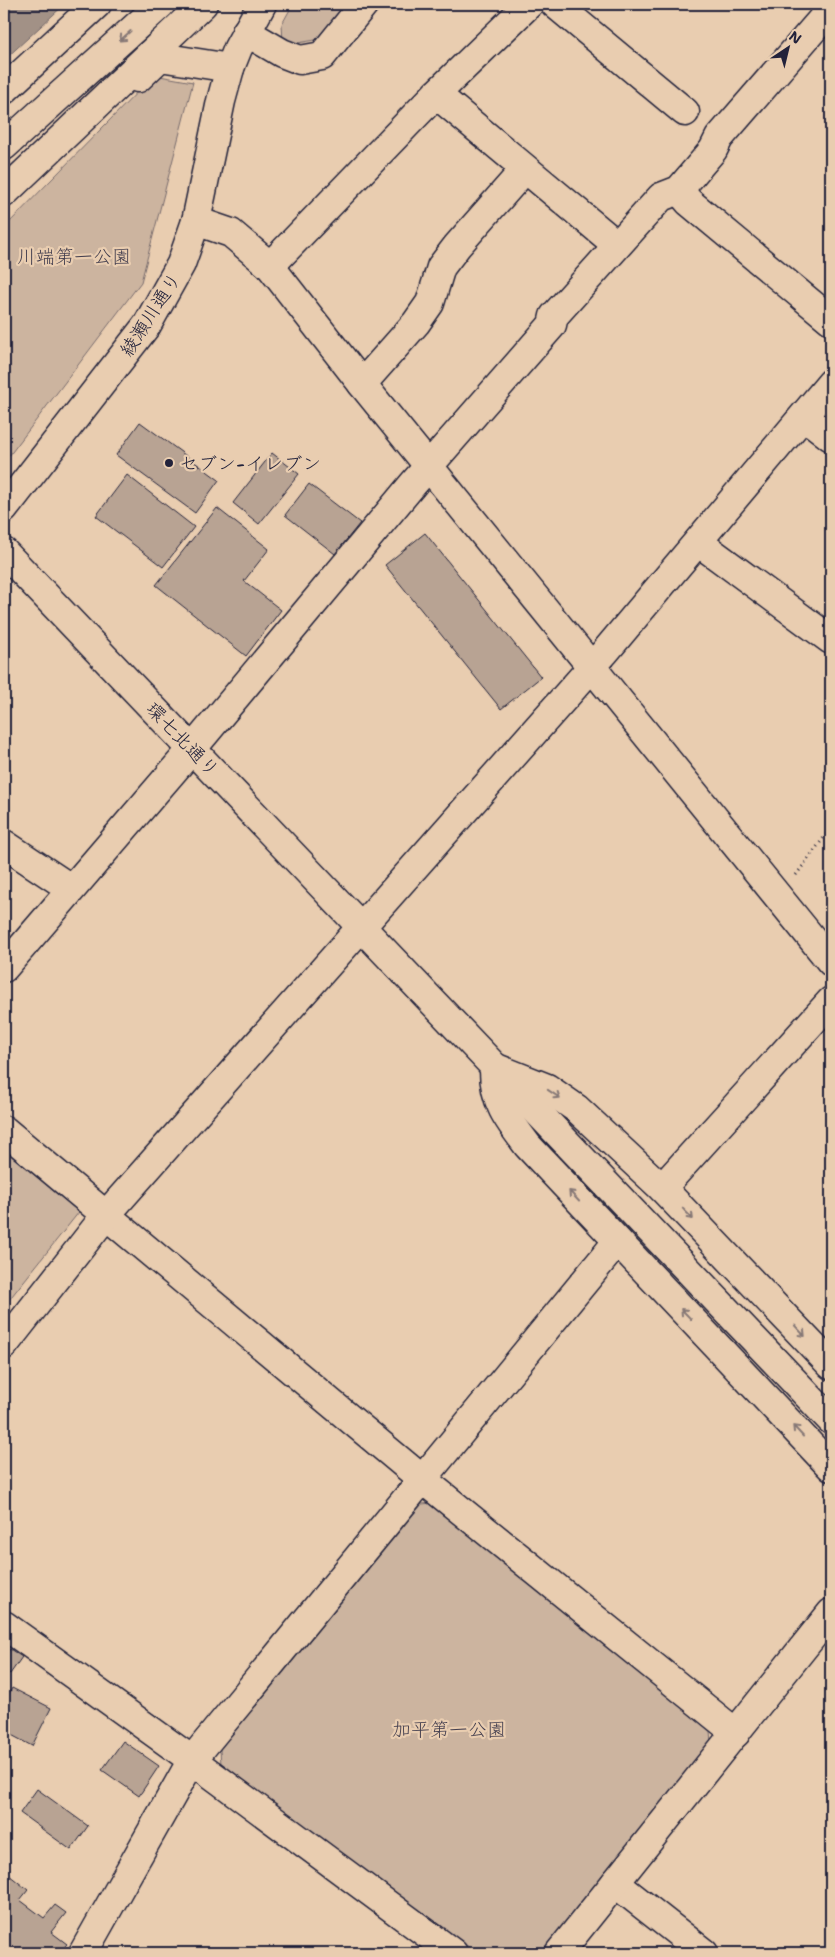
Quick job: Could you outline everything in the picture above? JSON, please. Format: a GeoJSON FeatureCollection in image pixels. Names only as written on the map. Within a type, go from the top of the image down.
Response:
{"type":"FeatureCollection","features":[{"type":"Feature","properties":{"kind":"main road"},"geometry":{"type":"LineString","coordinates":[[4,90],[97,4]]}},
{"type":"Feature","properties":{"kind":"main road"},"geometry":{"type":"LineString","coordinates":[[4,146],[161,4]]}},
{"type":"Feature","properties":{"kind":"main road"},"geometry":{"type":"LineString","coordinates":[[4,194],[202,4]]}},
{"type":"Feature","properties":{"kind":"main road","name":"綾瀬川通り"},"geometry":{"type":"LineString","coordinates":[[4,510],[147,325],[181,264],[196,221],[221,101],[230,68],[246,32],[262,4]]}},
{"type":"Feature","properties":{"kind":"main road"},"geometry":{"type":"LineString","coordinates":[[246,32],[282,53],[300,60],[322,56],[364,4]]}},
{"type":"Feature","properties":{"kind":"main road"},"geometry":{"type":"LineString","coordinates":[[270,266],[436,94],[529,4]]}},
{"type":"Feature","properties":{"kind":"main road"},"geometry":{"type":"LineString","coordinates":[[555,4],[685,112]]}},
{"type":"Feature","properties":{"kind":"main road"},"geometry":{"type":"LineString","coordinates":[[684,196],[719,138],[826,11]]}},
{"type":"Feature","properties":{"kind":"main road"},"geometry":{"type":"LineString","coordinates":[[4,206],[160,57],[230,68]]}},
{"type":"Feature","properties":{"kind":"main road"},"geometry":{"type":"LineString","coordinates":[[436,94],[613,241]]}},
{"type":"Feature","properties":{"kind":"main road"},"geometry":{"type":"LineString","coordinates":[[362,384],[430,303],[441,267],[456,246],[525,169]]}},
{"type":"Feature","properties":{"kind":"main road"},"geometry":{"type":"LineString","coordinates":[[4,968],[70,888],[193,748],[429,467],[552,325],[554,316],[613,241],[661,198],[684,196],[831,320]]}},
{"type":"Feature","properties":{"kind":"main road"},"geometry":{"type":"LineString","coordinates":[[196,221],[231,233],[270,266],[362,384],[831,962]]}},
{"type":"Feature","properties":{"kind":"main road"},"geometry":{"type":"LineString","coordinates":[[4,1344],[106,1215],[592,668],[831,383]]}},
{"type":"Feature","properties":{"kind":"main road"},"geometry":{"type":"LineString","coordinates":[[804,416],[831,437]]}},
{"type":"Feature","properties":{"kind":"main road"},"geometry":{"type":"LineString","coordinates":[[698,542],[831,640]]}},
{"type":"Feature","properties":{"kind":"main road","name":"環七北通り"},"geometry":{"type":"LineString","coordinates":[[4,552],[193,748],[831,1420]]}},
{"type":"Feature","properties":{"kind":"main road"},"geometry":{"type":"LineString","coordinates":[[4,844],[70,888]]}},
{"type":"Feature","properties":{"kind":"main road"},"geometry":{"type":"LineString","coordinates":[[662,1188],[831,1002]]}},
{"type":"Feature","properties":{"kind":"main road"},"geometry":{"type":"LineString","coordinates":[[831,1365],[662,1188],[577,1109],[547,1088],[494,1067],[493,1086],[506,1116],[528,1146],[831,1467]]}},
{"type":"Feature","properties":{"kind":"main road"},"geometry":{"type":"LineString","coordinates":[[4,1130],[422,1479],[736,1733]]}},
{"type":"Feature","properties":{"kind":"main road"},"geometry":{"type":"LineString","coordinates":[[84,1953],[192,1760],[617,1242]]}},
{"type":"Feature","properties":{"kind":"main road"},"geometry":{"type":"LineString","coordinates":[[559,1953],[831,1613]]}},
{"type":"Feature","properties":{"kind":"main road"},"geometry":{"type":"LineString","coordinates":[[4,1625],[192,1760],[453,1953]]}},
{"type":"Feature","properties":{"kind":"main road"},"geometry":{"type":"LineString","coordinates":[[615,1883],[704,1953]]}},
{"type":"Feature","properties":{"kind":"path"},"geometry":{"type":"LineString","coordinates":[[791,882],[831,828]]}},
{"type":"Feature","properties":{"kind":"green space"},"geometry":{"type":"Polygon","coordinates":[[[293,4],[350,4],[321,39],[298,43],[283,43],[282,24],[293,4]]]}},
{"type":"Feature","properties":{"kind":"green space","name":"川端第一公園"},"geometry":{"type":"Polygon","coordinates":[[[154,75],[193,82],[141,282],[9,456],[4,457],[4,228],[154,75]]]}},
{"type":"Feature","properties":{"kind":"green space"},"geometry":{"type":"Polygon","coordinates":[[[4,1150],[79,1212],[4,1306],[4,1150]]]}},
{"type":"Feature","properties":{"kind":"green space","name":"加平第一公園"},"geometry":{"type":"Polygon","coordinates":[[[433,1503],[710,1731],[711,1743],[543,1953],[477,1953],[221,1765],[220,1749],[422,1504],[433,1503]]]}},
{"type":"Feature","properties":{"kind":"shaded area"},"geometry":{"type":"Polygon","coordinates":[[[4,4],[65,4],[4,60],[4,4]]]}},
{"type":"Feature","properties":{"kind":"building"},"geometry":{"type":"Polygon","coordinates":[[[140,422],[219,480],[195,513],[116,455],[140,422]]]}},
{"type":"Feature","properties":{"kind":"building"},"geometry":{"type":"Polygon","coordinates":[[[272,453],[299,474],[259,524],[233,503],[272,453]]]}},
{"type":"Feature","properties":{"kind":"building"},"geometry":{"type":"Polygon","coordinates":[[[127,475],[194,527],[163,567],[96,516],[127,475]]]}},
{"type":"Feature","properties":{"kind":"building"},"geometry":{"type":"Polygon","coordinates":[[[309,484],[360,523],[335,554],[285,515],[309,484]]]}},
{"type":"Feature","properties":{"kind":"building"},"geometry":{"type":"Polygon","coordinates":[[[217,508],[269,549],[244,581],[281,610],[246,656],[156,585],[217,508]]]}},
{"type":"Feature","properties":{"kind":"building"},"geometry":{"type":"Polygon","coordinates":[[[425,533],[541,677],[501,709],[385,565],[425,533]]]}},
{"type":"Feature","properties":{"kind":"building"},"geometry":{"type":"Polygon","coordinates":[[[10,1649],[22,1657],[10,1674],[4,1670],[4,1658],[10,1649]]]}},
{"type":"Feature","properties":{"kind":"building"},"geometry":{"type":"Polygon","coordinates":[[[12,1688],[51,1708],[32,1746],[4,1731],[4,1703],[12,1688]]]}},
{"type":"Feature","properties":{"kind":"building"},"geometry":{"type":"Polygon","coordinates":[[[123,1741],[159,1766],[139,1796],[102,1770],[123,1741]]]}},
{"type":"Feature","properties":{"kind":"building"},"geometry":{"type":"Polygon","coordinates":[[[37,1789],[88,1826],[71,1850],[20,1813],[37,1789]]]}},
{"type":"Feature","properties":{"kind":"building"},"geometry":{"type":"Polygon","coordinates":[[[4,1871],[28,1890],[20,1900],[44,1918],[55,1905],[66,1913],[51,1932],[67,1944],[59,1953],[4,1953],[4,1871]]]}},
{"type":"Feature","properties":{"kind":"place","name":"セブン-イレブン"},"geometry":{"type":"Point","coordinates":[169,463]}}]}
